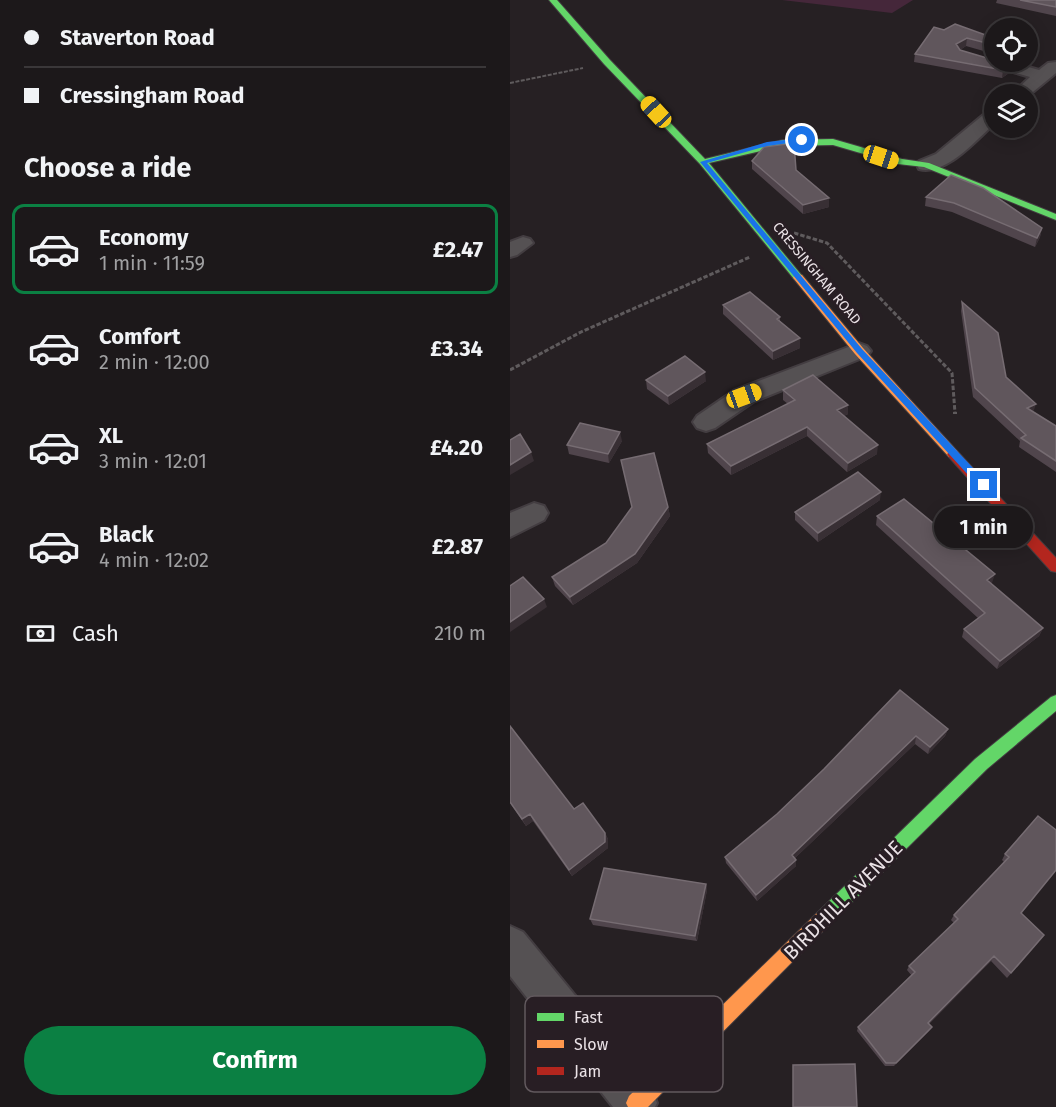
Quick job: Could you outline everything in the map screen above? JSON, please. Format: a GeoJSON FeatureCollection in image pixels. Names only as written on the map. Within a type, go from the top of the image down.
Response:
{"type":"FeatureCollection","features":[{"type":"Feature","properties":{"kind":"street","name":"CRESSINGHAM ROAD"},"geometry":{"type":"LineString","coordinates":[[554,0],[607,62],[703,162],[859,351],[957,455],[1056,567]]}},
{"type":"Feature","properties":{"kind":"street"},"geometry":{"type":"LineString","coordinates":[[975,56],[984,58]]}},
{"type":"Feature","properties":{"kind":"street"},"geometry":{"type":"LineString","coordinates":[[1032,84],[1050,70]]}},
{"type":"Feature","properties":{"kind":"street"},"geometry":{"type":"LineString","coordinates":[[926,165],[943,158],[984,123]]}},
{"type":"Feature","properties":{"kind":"street"},"geometry":{"type":"LineString","coordinates":[[703,162],[767,144],[802,140],[836,142],[903,164],[926,165],[1056,218]]}},
{"type":"Feature","properties":{"kind":"street"},"geometry":{"type":"LineString","coordinates":[[706,422],[744,396],[859,351]]}},
{"type":"Feature","properties":{"kind":"street"},"geometry":{"type":"LineString","coordinates":[[510,526],[534,513]]}},
{"type":"Feature","properties":{"kind":"street","name":"BIRDHILL AVENUE"},"geometry":{"type":"LineString","coordinates":[[723,1020],[981,764],[1056,702]]}},
{"type":"Feature","properties":{"kind":"street","name":"BIRDHILL AVENUE"},"geometry":{"type":"LineString","coordinates":[[510,945],[550,996]]}},
{"type":"Feature","properties":{"kind":"street","name":"BIRDHILL AVENUE"},"geometry":{"type":"LineString","coordinates":[[627,1092],[637,1105],[650,1092]]}},
{"type":"Feature","properties":{"kind":"path"},"geometry":{"type":"LineString","coordinates":[[510,83],[607,62]]}},
{"type":"Feature","properties":{"kind":"path"},"geometry":{"type":"LineString","coordinates":[[750,219],[827,243],[952,373],[957,455]]}},
{"type":"Feature","properties":{"kind":"path"},"geometry":{"type":"LineString","coordinates":[[510,370],[581,332],[773,246]]}},
{"type":"Feature","properties":{"kind":"shaded area"},"geometry":{"type":"Polygon","coordinates":[[[782,0],[913,0],[892,13],[782,0]]]}},
{"type":"Feature","properties":{"kind":"building"},"geometry":{"type":"Polygon","coordinates":[[[1020,0],[1056,0],[1056,7],[1020,0]]]}},
{"type":"Feature","properties":{"kind":"building"},"geometry":{"type":"Polygon","coordinates":[[[955,24],[984,34],[984,42],[967,38],[956,44],[960,50],[984,57],[984,67],[915,54],[934,27],[944,30],[955,24]]]}},
{"type":"Feature","properties":{"kind":"building"},"geometry":{"type":"Polygon","coordinates":[[[794,143],[796,170],[829,198],[803,205],[752,161],[764,147],[794,143]]]}},
{"type":"Feature","properties":{"kind":"building"},"geometry":{"type":"Polygon","coordinates":[[[951,175],[983,188],[1042,228],[1037,238],[954,203],[926,197],[951,175]]]}},
{"type":"Feature","properties":{"kind":"building"},"geometry":{"type":"Polygon","coordinates":[[[750,292],[780,317],[777,319],[800,338],[773,351],[723,305],[750,292]]]}},
{"type":"Feature","properties":{"kind":"building"},"geometry":{"type":"Polygon","coordinates":[[[962,302],[998,333],[1006,377],[1036,404],[1027,408],[1056,426],[1056,461],[1021,438],[1026,435],[975,388],[962,302]]]}},
{"type":"Feature","properties":{"kind":"building"},"geometry":{"type":"Polygon","coordinates":[[[685,356],[705,372],[668,396],[646,380],[685,356]]]}},
{"type":"Feature","properties":{"kind":"building"},"geometry":{"type":"Polygon","coordinates":[[[813,375],[848,405],[837,410],[878,445],[848,463],[807,427],[731,466],[707,444],[795,400],[783,390],[813,375]]]}},
{"type":"Feature","properties":{"kind":"building"},"geometry":{"type":"Polygon","coordinates":[[[580,423],[620,432],[608,454],[567,445],[580,423]]]}},
{"type":"Feature","properties":{"kind":"building"},"geometry":{"type":"Polygon","coordinates":[[[520,434],[531,452],[510,465],[510,440],[520,434]]]}},
{"type":"Feature","properties":{"kind":"building"},"geometry":{"type":"Polygon","coordinates":[[[654,453],[668,507],[635,554],[570,597],[552,577],[606,543],[632,507],[621,460],[654,453]]]}},
{"type":"Feature","properties":{"kind":"building"},"geometry":{"type":"Polygon","coordinates":[[[858,472],[881,492],[818,533],[795,512],[858,472]]]}},
{"type":"Feature","properties":{"kind":"building"},"geometry":{"type":"Polygon","coordinates":[[[904,499],[995,574],[987,580],[1043,628],[1000,661],[964,629],[985,613],[877,516],[904,499]]]}},
{"type":"Feature","properties":{"kind":"building"},"geometry":{"type":"Polygon","coordinates":[[[523,577],[544,599],[510,622],[510,586],[523,577]]]}},
{"type":"Feature","properties":{"kind":"building"},"geometry":{"type":"Polygon","coordinates":[[[900,690],[948,729],[930,747],[916,736],[792,855],[796,860],[756,895],[725,857],[777,814],[900,690]]]}},
{"type":"Feature","properties":{"kind":"building"},"geometry":{"type":"Polygon","coordinates":[[[510,726],[574,809],[583,803],[605,833],[605,842],[569,870],[530,814],[522,819],[510,802],[510,726]]]}},
{"type":"Feature","properties":{"kind":"building"},"geometry":{"type":"Polygon","coordinates":[[[1038,816],[1056,830],[1056,870],[1021,913],[1044,935],[1011,973],[994,956],[928,1023],[932,1027],[896,1063],[886,1063],[858,1027],[915,972],[909,966],[958,919],[954,915],[1009,857],[1005,854],[1038,816]]]}},
{"type":"Feature","properties":{"kind":"building"},"geometry":{"type":"Polygon","coordinates":[[[604,868],[706,884],[695,936],[590,919],[604,868]]]}},
{"type":"Feature","properties":{"kind":"building"},"geometry":{"type":"Polygon","coordinates":[[[855,1064],[857,1107],[793,1107],[793,1065],[855,1064]]]}},
{"type":"Feature","properties":{"kind":"traffic: fast"},"geometry":{"type":"LineString","coordinates":[[553,0],[607,62],[703,162],[798,277]]}},
{"type":"Feature","properties":{"kind":"traffic: fast"},"geometry":{"type":"LineString","coordinates":[[703,162],[783,143],[833,142],[901,162],[926,165],[1056,217]]}},
{"type":"Feature","properties":{"kind":"traffic: fast"},"geometry":{"type":"LineString","coordinates":[[823,919],[981,764],[1056,702]]}},
{"type":"Feature","properties":{"kind":"traffic: slow"},"geometry":{"type":"LineString","coordinates":[[798,277],[859,351],[953,454]]}},
{"type":"Feature","properties":{"kind":"traffic: slow"},"geometry":{"type":"LineString","coordinates":[[723,1017],[823,919]]}},
{"type":"Feature","properties":{"kind":"traffic: slow"},"geometry":{"type":"LineString","coordinates":[[638,1107],[636,1103],[647,1092]]}},
{"type":"Feature","properties":{"kind":"traffic: jam"},"geometry":{"type":"LineString","coordinates":[[953,454],[1056,567]]}},
{"type":"Feature","properties":{"kind":"route"},"geometry":{"type":"LineString","coordinates":[[802,140],[767,144],[703,162],[859,351],[984,485]]}}]}
